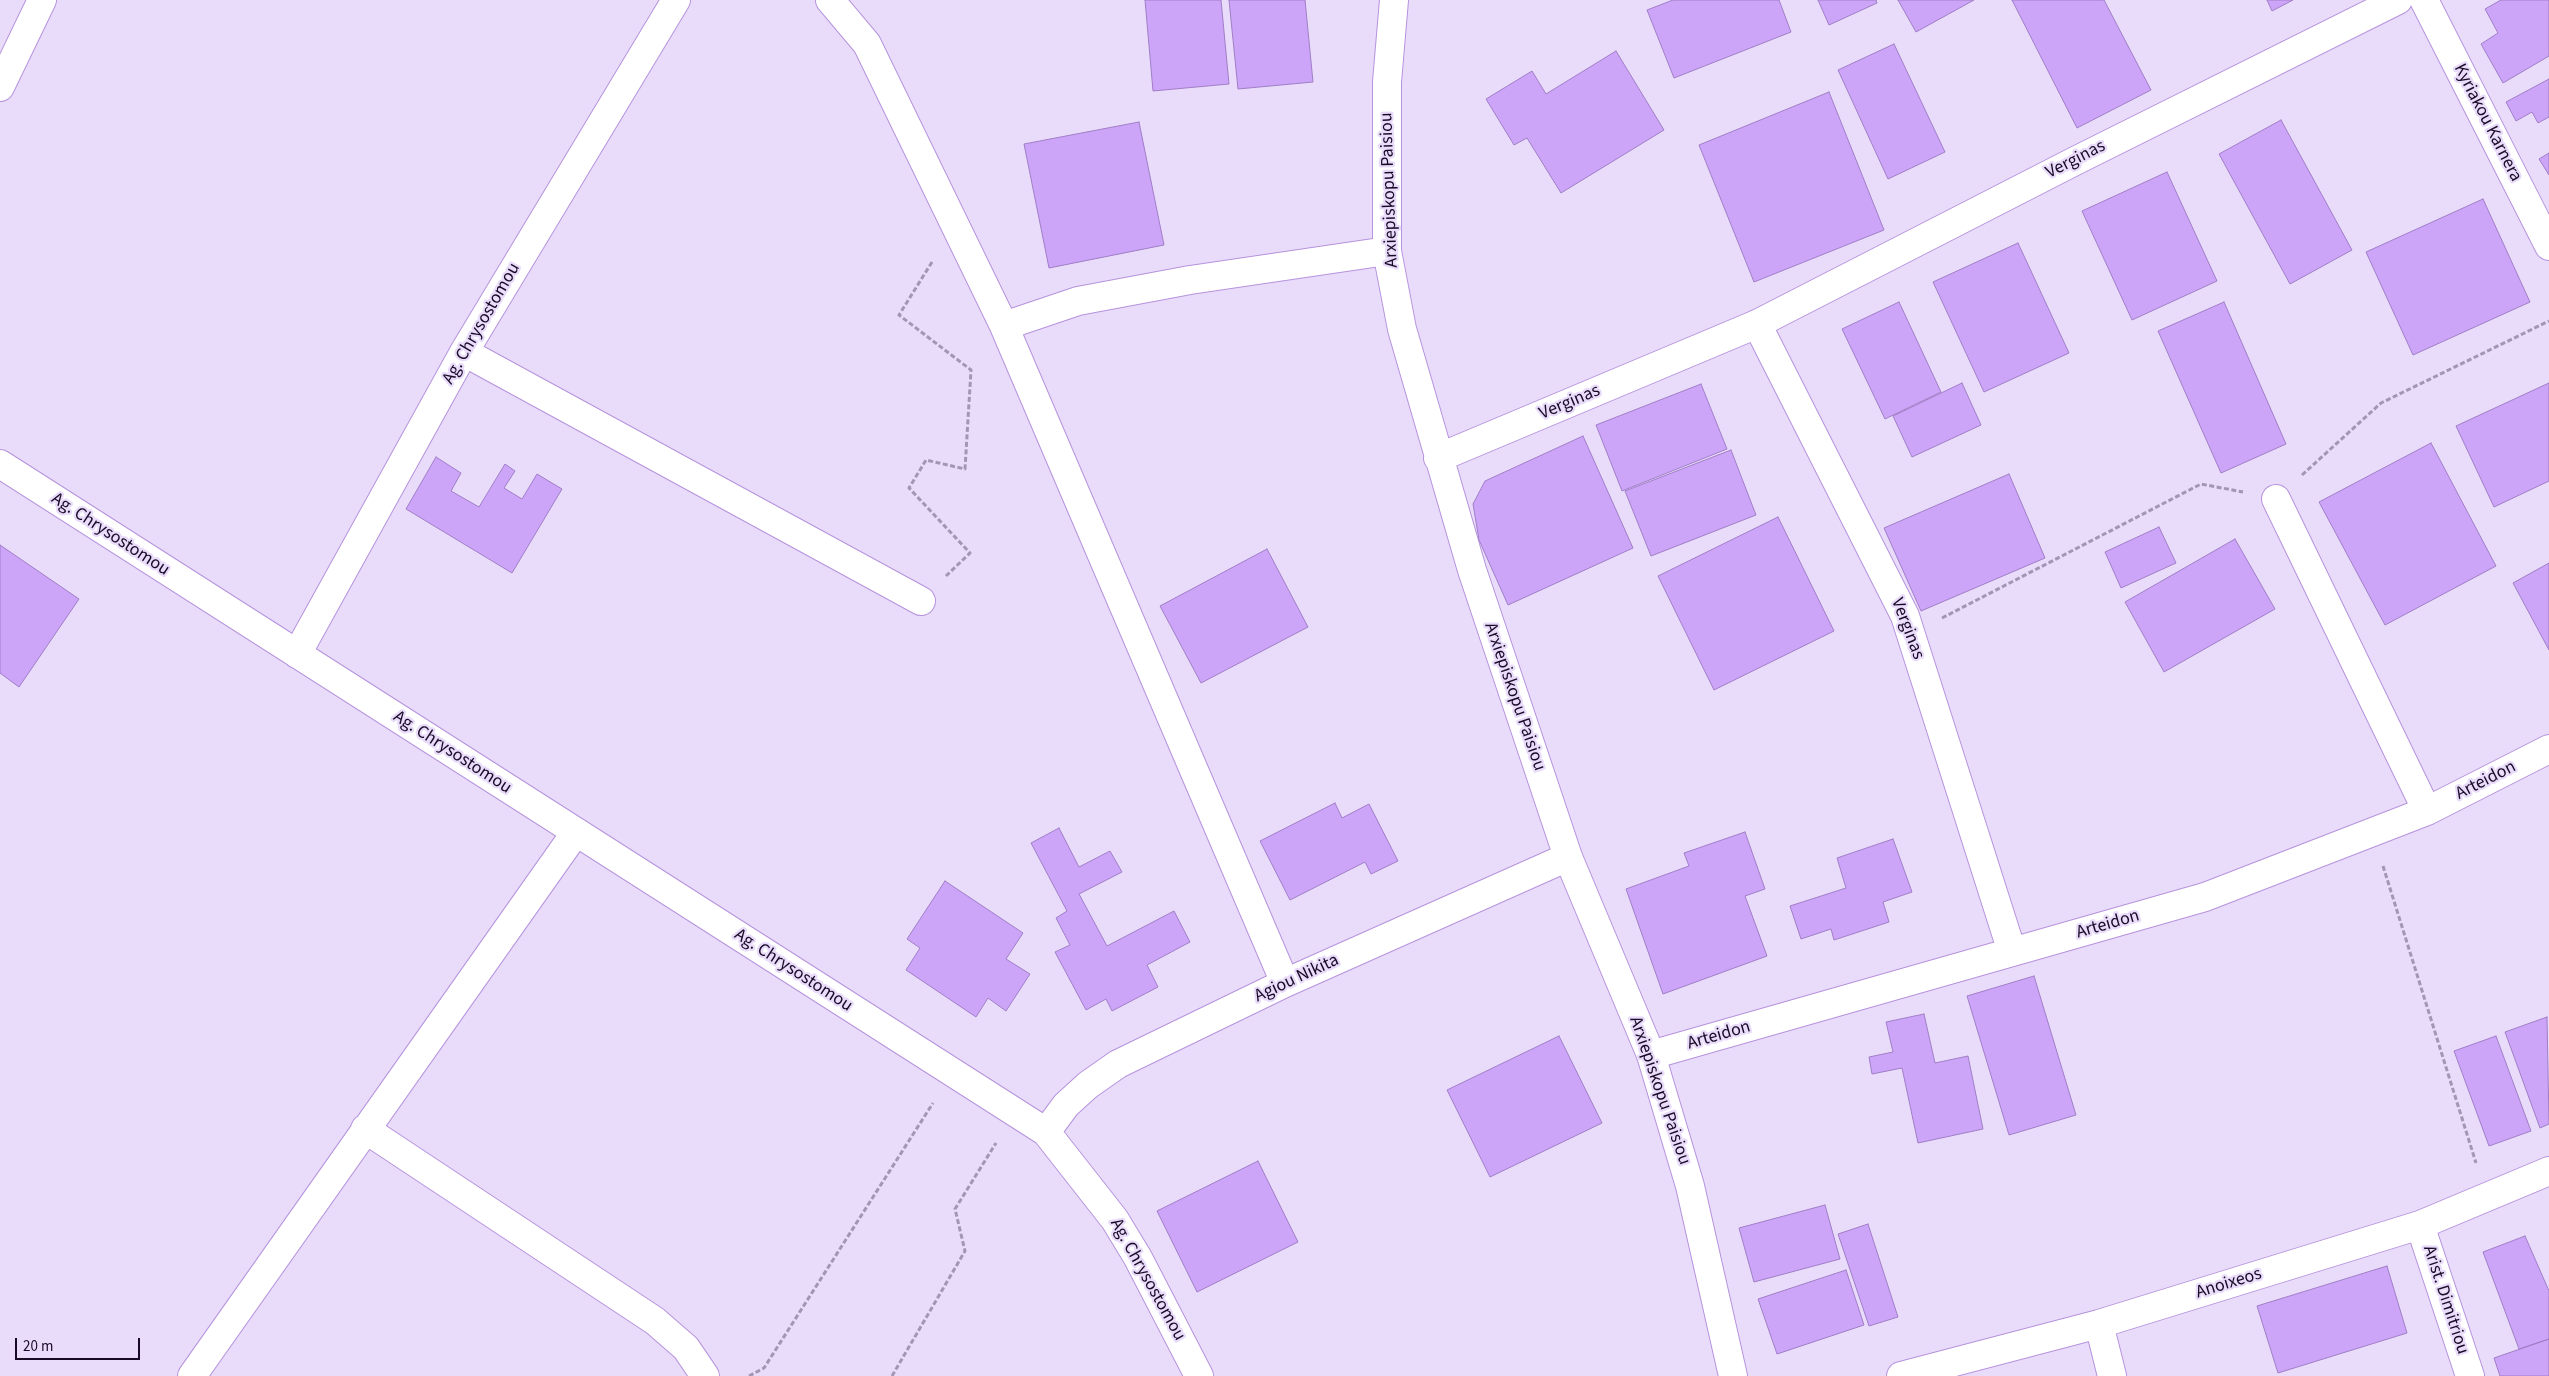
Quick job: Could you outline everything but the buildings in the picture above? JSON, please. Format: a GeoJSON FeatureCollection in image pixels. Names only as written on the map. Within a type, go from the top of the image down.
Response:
{"type":"FeatureCollection","features":[{"type":"Feature","properties":{"kind":"street"},"geometry":{"type":"LineString","coordinates":[[0,86],[42,0]]}},
{"type":"Feature","properties":{"kind":"street","name":"Ag. Chrysostomou"},"geometry":{"type":"LineString","coordinates":[[297,654],[464,352],[676,0]]}},
{"type":"Feature","properties":{"kind":"street"},"geometry":{"type":"LineString","coordinates":[[830,0],[867,44],[1004,326],[1285,983]]}},
{"type":"Feature","properties":{"kind":"street","name":"Arxiepiskopu Paisiou"},"geometry":{"type":"LineString","coordinates":[[1394,0],[1387,82],[1388,251],[1402,329],[1472,570],[1568,857],[1650,1055],[1690,1186],[1733,1376]]}},
{"type":"Feature","properties":{"kind":"street","name":"Verginas"},"geometry":{"type":"LineString","coordinates":[[1438,458],[1757,324],[2077,160],[2398,0]]}},
{"type":"Feature","properties":{"kind":"street","name":"Kyriakou Karnera"},"geometry":{"type":"LineString","coordinates":[[2424,0],[2549,246]]}},
{"type":"Feature","properties":{"kind":"street"},"geometry":{"type":"LineString","coordinates":[[1004,326],[1087,299],[1190,280],[1388,251]]}},
{"type":"Feature","properties":{"kind":"street","name":"Verginas"},"geometry":{"type":"LineString","coordinates":[[1757,324],[1905,616],[2012,952]]}},
{"type":"Feature","properties":{"kind":"street"},"geometry":{"type":"LineString","coordinates":[[464,352],[921,601]]}},
{"type":"Feature","properties":{"kind":"street","name":"Ag. Chrysostomou"},"geometry":{"type":"LineString","coordinates":[[0,464],[1046,1132],[1114,1220],[1138,1258],[1199,1376]]}},
{"type":"Feature","properties":{"kind":"street"},"geometry":{"type":"LineString","coordinates":[[2276,499],[2427,811]]}},
{"type":"Feature","properties":{"kind":"street","name":"Arteidon"},"geometry":{"type":"LineString","coordinates":[[1650,1055],[2205,897],[2427,811],[2549,748]]}},
{"type":"Feature","properties":{"kind":"street"},"geometry":{"type":"LineString","coordinates":[[192,1376],[576,832]]}},
{"type":"Feature","properties":{"kind":"street","name":"Agiou Nikita"},"geometry":{"type":"LineString","coordinates":[[1046,1132],[1066,1105],[1088,1085],[1118,1064],[1285,983],[1568,857]]}},
{"type":"Feature","properties":{"kind":"street"},"geometry":{"type":"LineString","coordinates":[[365,1129],[656,1321],[686,1348],[705,1376]]}},
{"type":"Feature","properties":{"kind":"street","name":"Anoixeos"},"geometry":{"type":"LineString","coordinates":[[1901,1376],[2099,1324],[2420,1225],[2549,1170]]}},
{"type":"Feature","properties":{"kind":"street","name":"Arist. Dimitriou"},"geometry":{"type":"LineString","coordinates":[[2420,1225],[2470,1376]]}},
{"type":"Feature","properties":{"kind":"street"},"geometry":{"type":"LineString","coordinates":[[2099,1324],[2112,1376]]}},
{"type":"Feature","properties":{"kind":"path"},"geometry":{"type":"LineString","coordinates":[[921,601],[970,553],[909,488],[926,460],[965,469],[970,370],[899,315],[941,248],[957,230]]}},
{"type":"Feature","properties":{"kind":"path"},"geometry":{"type":"LineString","coordinates":[[1911,635],[2200,484],[2276,499],[2381,403],[2549,321]]}},
{"type":"Feature","properties":{"kind":"path"},"geometry":{"type":"LineString","coordinates":[[2372,832],[2486,1197]]}},
{"type":"Feature","properties":{"kind":"path"},"geometry":{"type":"LineString","coordinates":[[748,1376],[764,1368],[952,1073]]}},
{"type":"Feature","properties":{"kind":"path"},"geometry":{"type":"LineString","coordinates":[[892,1376],[965,1251],[955,1209],[1015,1112]]}}]}
